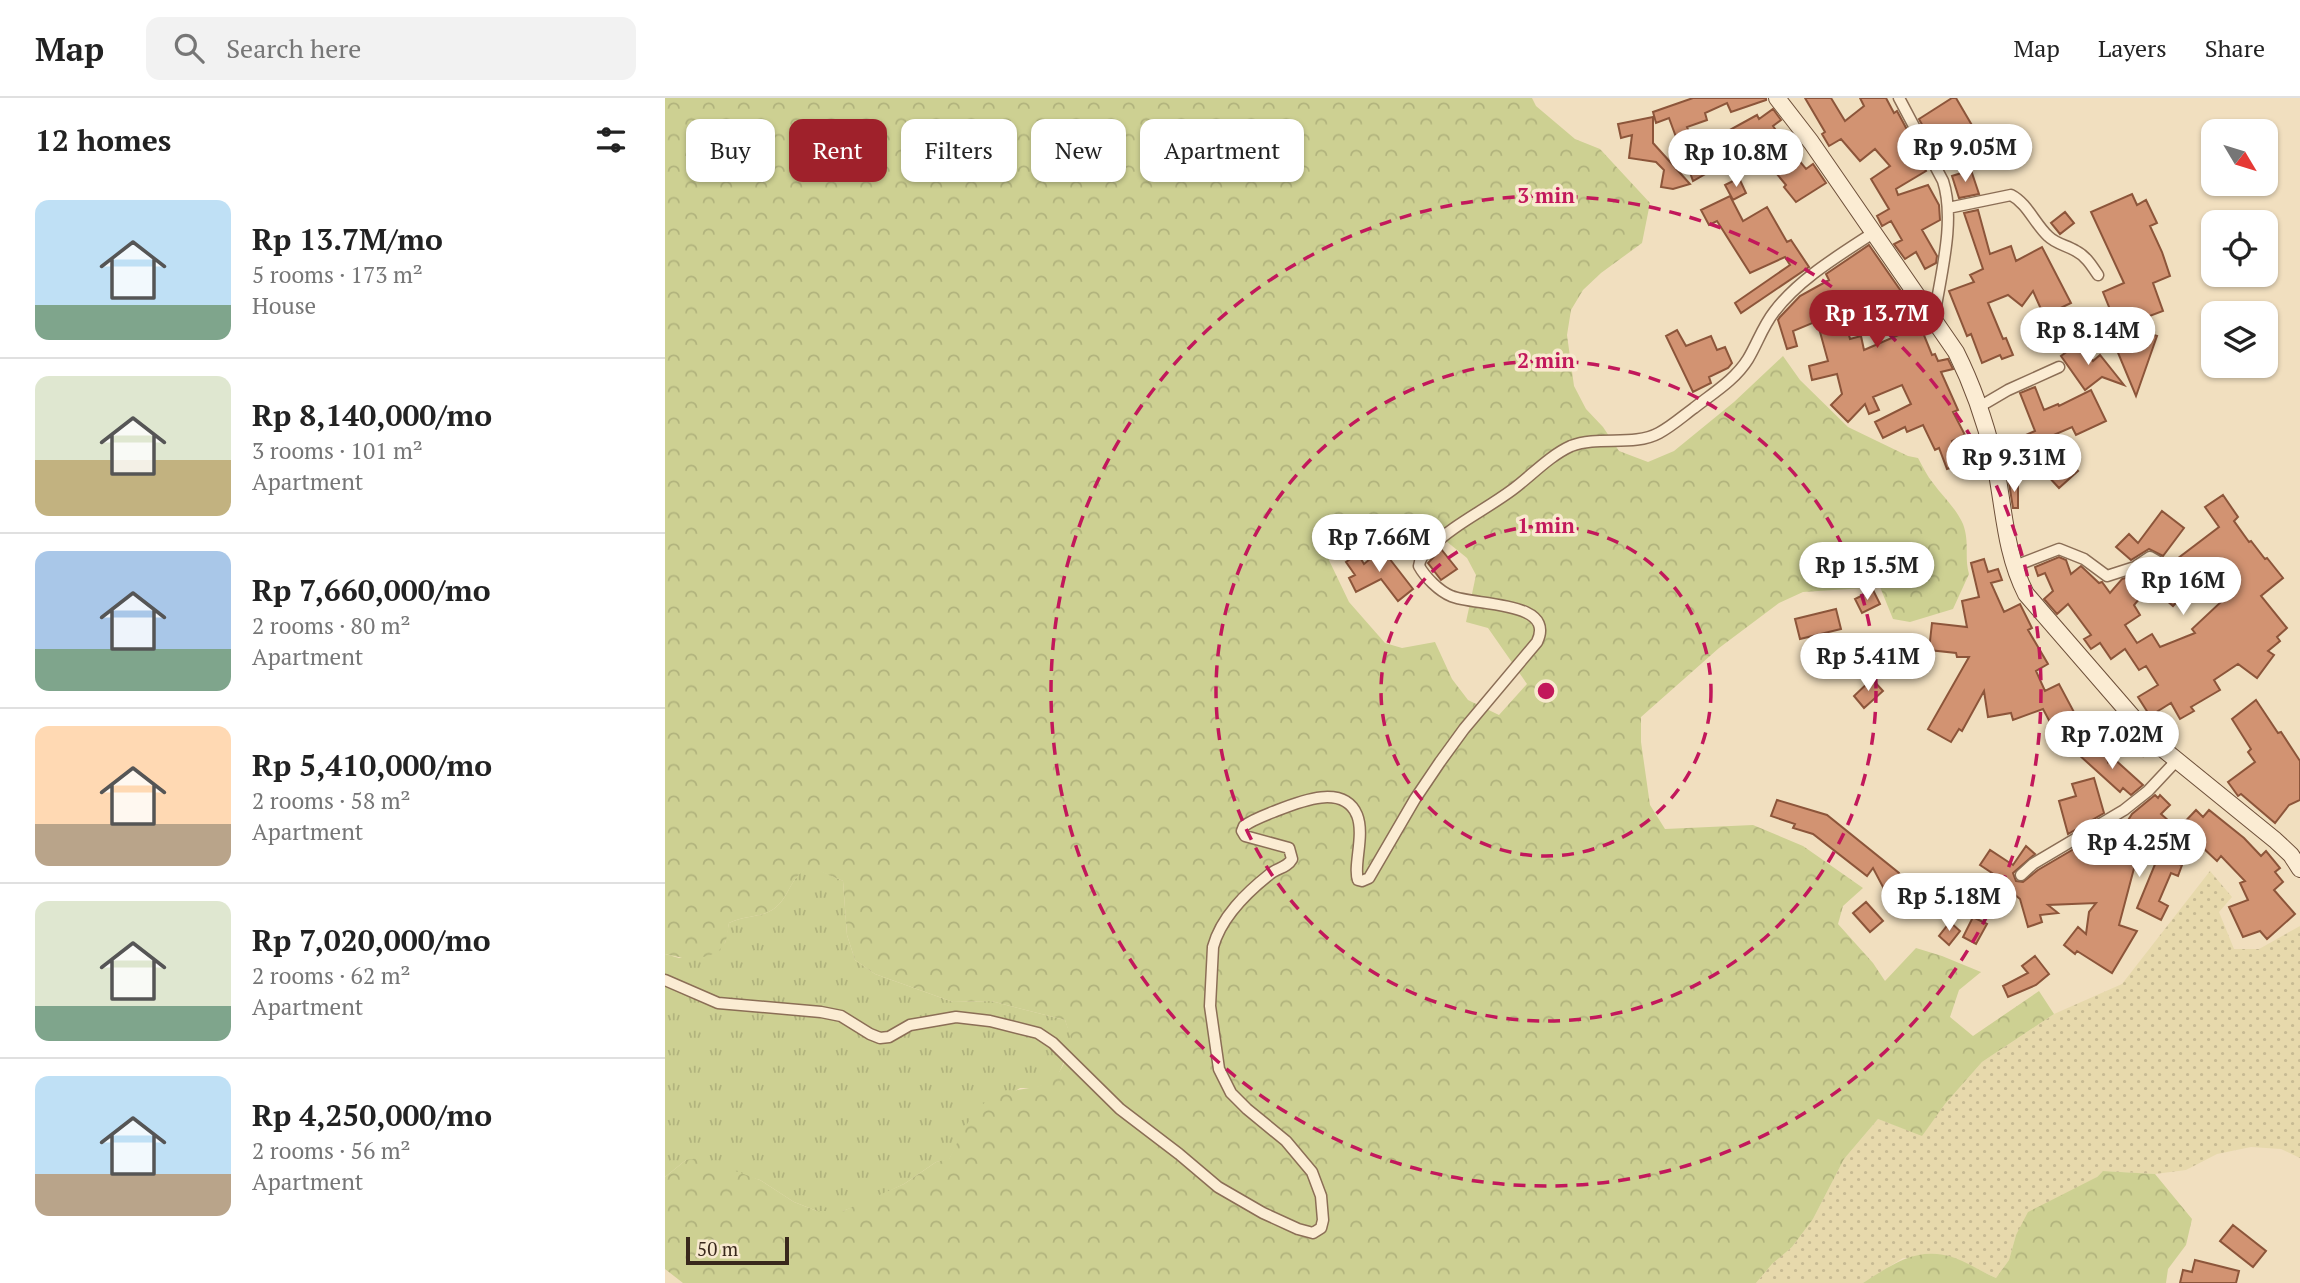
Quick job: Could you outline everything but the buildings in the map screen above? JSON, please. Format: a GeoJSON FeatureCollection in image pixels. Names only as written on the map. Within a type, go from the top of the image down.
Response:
{"type":"FeatureCollection","features":[{"type":"Feature","properties":{"kind":"main road"},"geometry":{"type":"LineString","coordinates":[[1777,98],[1811,142],[1956,352],[1974,389],[1994,460],[2003,517],[2019,581],[2033,604],[2101,678],[2143,729],[2275,840],[2291,855],[2300,869]]}},
{"type":"Feature","properties":{"kind":"street"},"geometry":{"type":"LineString","coordinates":[[1899,98],[1943,181],[1948,208],[1934,318]]}},
{"type":"Feature","properties":{"kind":"street"},"geometry":{"type":"LineString","coordinates":[[1948,208],[2011,195],[2020,200],[2050,239],[2077,251],[2088,260],[2098,275]]}},
{"type":"Feature","properties":{"kind":"street"},"geometry":{"type":"LineString","coordinates":[[665,980],[718,1003],[841,1016],[880,1038],[910,1026],[956,1017],[990,1021],[1038,1033],[1053,1043],[1120,1109],[1218,1187],[1263,1213],[1298,1229],[1309,1233],[1318,1230],[1323,1224],[1323,1211],[1313,1172],[1286,1141],[1231,1093],[1219,1069],[1210,1006],[1213,947],[1216,938],[1228,916],[1247,894],[1274,871],[1288,865],[1292,859],[1289,848],[1245,836],[1242,831],[1244,827],[1260,818],[1318,797],[1337,799],[1348,805],[1358,817],[1360,851],[1356,875],[1361,881],[1369,878],[1440,762],[1464,729],[1530,651],[1541,633],[1537,620],[1523,610],[1454,597],[1443,592],[1419,566],[1424,554],[1445,535],[1510,492],[1556,454],[1587,442],[1645,439],[1671,425],[1731,380],[1748,360],[1773,313],[1791,293],[1815,272],[1873,233]]}},
{"type":"Feature","properties":{"kind":"street"},"geometry":{"type":"LineString","coordinates":[[1979,407],[2008,390],[2059,367]]}},
{"type":"Feature","properties":{"kind":"street"},"geometry":{"type":"LineString","coordinates":[[2015,566],[2059,549],[2084,559],[2107,576],[2136,567],[2150,557],[2169,571],[2189,580],[2203,578],[2213,572]]}},
{"type":"Feature","properties":{"kind":"street"},"geometry":{"type":"LineString","coordinates":[[2021,875],[2033,864],[2124,810],[2148,791],[2177,760]]}},
{"type":"Feature","properties":{"kind":"shaded area"},"geometry":{"type":"Polygon","coordinates":[[[2210,871],[2232,897],[2219,912],[2234,949],[2259,949],[2300,926],[2300,1158],[2281,1149],[2251,1147],[2217,1154],[2186,1170],[2155,1174],[2103,1171],[2016,1235],[2009,1260],[1996,1278],[1954,1258],[1903,1258],[1863,1283],[1756,1283],[1772,1264],[1792,1247],[1813,1219],[1844,1159],[1878,1119],[1922,1135],[1982,1062],[2054,1014],[2122,984],[2210,871]]]}},
{"type":"Feature","properties":{"kind":"green space"},"geometry":{"type":"Polygon","coordinates":[[[665,98],[1532,98],[1536,106],[1575,139],[1600,149],[1650,203],[1642,243],[1583,290],[1571,310],[1567,335],[1574,386],[1586,409],[1603,427],[1619,451],[1648,462],[1674,451],[1734,402],[1783,356],[1800,380],[1848,427],[1908,456],[1918,458],[1960,518],[1966,537],[1969,574],[1953,609],[1910,622],[1893,619],[1880,587],[1803,592],[1779,603],[1719,648],[1641,717],[1641,742],[1650,805],[1665,829],[1753,825],[1803,846],[1863,888],[1843,906],[1838,924],[1873,963],[1885,981],[1916,948],[1981,972],[1959,990],[1950,1017],[1973,1036],[2039,991],[2054,1014],[1982,1062],[1945,1104],[1922,1136],[1878,1119],[1844,1159],[1813,1219],[1792,1247],[1772,1264],[1756,1283],[683,1283],[665,1269],[665,1177],[686,1160],[699,1158],[760,1180],[794,1202],[817,1211],[843,1211],[904,1184],[936,1162],[949,1159],[970,1120],[981,1106],[996,1096],[1050,1081],[1061,1068],[1072,1042],[1065,1020],[991,1001],[953,1002],[875,974],[855,960],[847,935],[843,881],[810,867],[798,876],[775,908],[729,923],[726,940],[716,953],[699,958],[665,954],[665,98]],[[1371,523],[1327,556],[1349,602],[1385,643],[1402,648],[1435,642],[1452,679],[1468,700],[1499,715],[1527,684],[1488,628],[1466,622],[1476,575],[1467,558],[1430,528],[1401,543],[1371,523]]]}},
{"type":"Feature","properties":{"kind":"green space"},"geometry":{"type":"Polygon","coordinates":[[[810,866],[843,881],[847,935],[855,960],[875,974],[953,1002],[991,1001],[1065,1020],[1073,1042],[1058,1075],[1050,1083],[1034,1088],[1020,1088],[970,1120],[949,1160],[936,1162],[904,1184],[843,1211],[817,1211],[794,1202],[760,1180],[686,1160],[665,1177],[665,954],[679,958],[725,943],[729,923],[775,908],[798,875],[810,866]]]}},
{"type":"Feature","properties":{"kind":"green space"},"geometry":{"type":"Polygon","coordinates":[[[2103,1171],[2155,1174],[2192,1219],[2186,1245],[2168,1269],[2166,1283],[1863,1283],[1906,1258],[1929,1254],[1955,1258],[1996,1278],[2009,1260],[2016,1235],[2028,1212],[2097,1177],[2103,1171]]]}}]}
